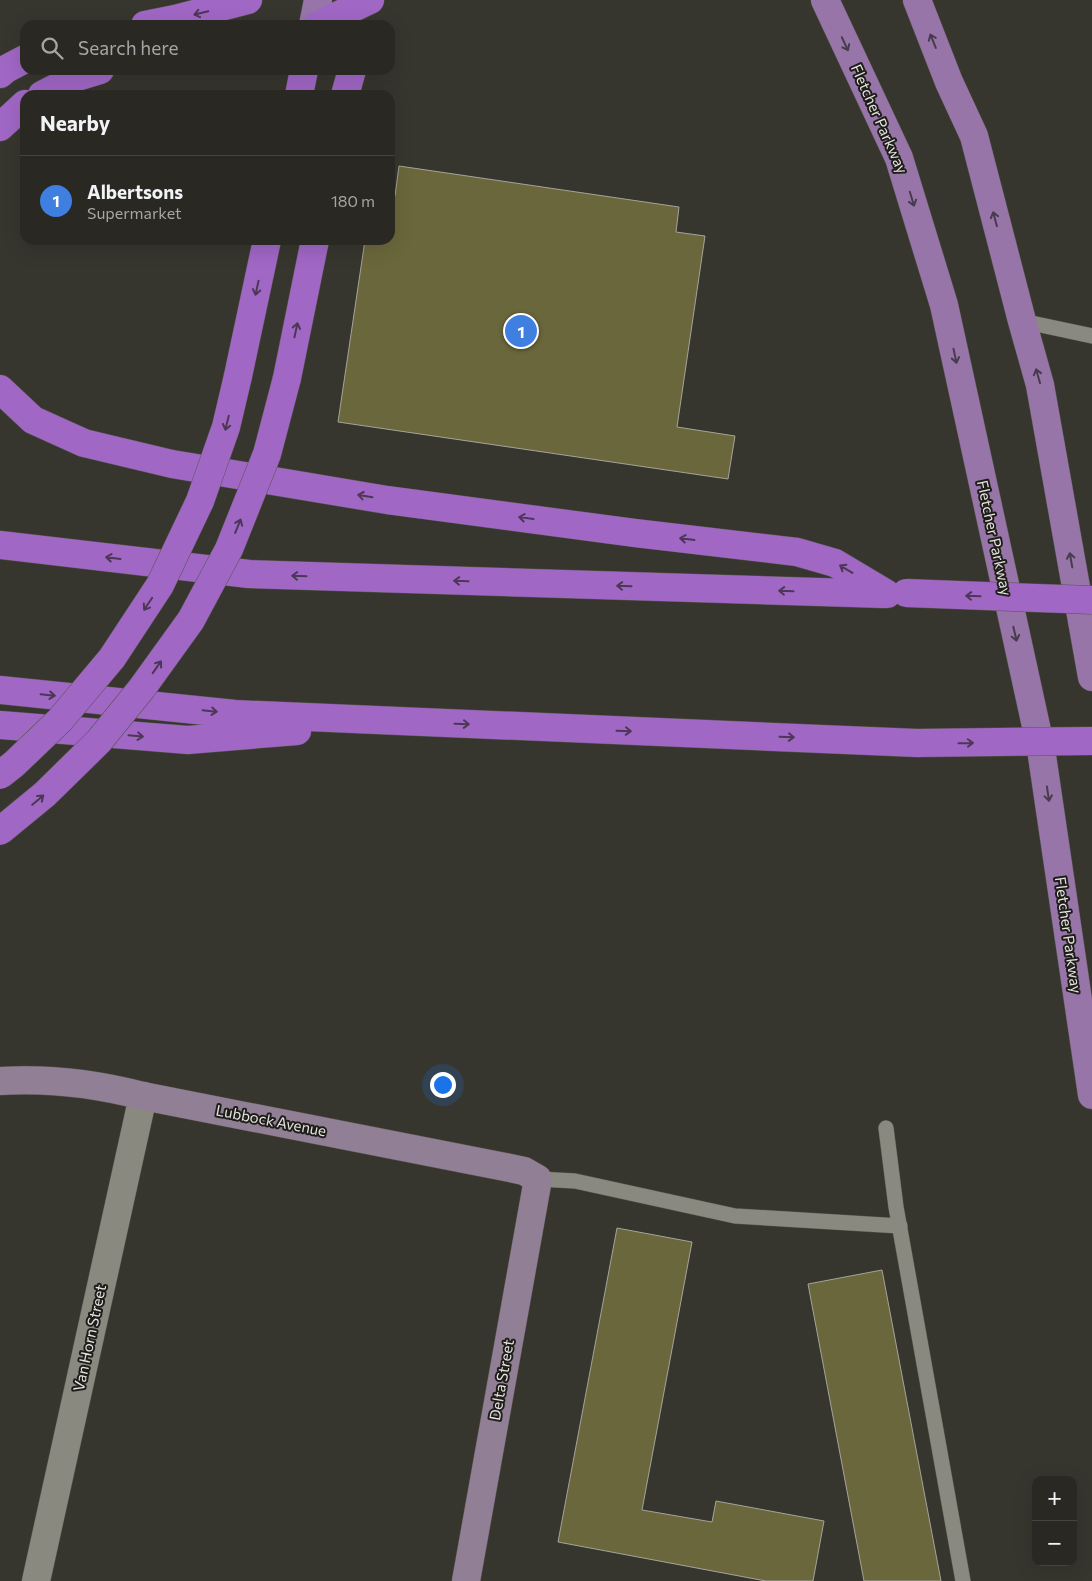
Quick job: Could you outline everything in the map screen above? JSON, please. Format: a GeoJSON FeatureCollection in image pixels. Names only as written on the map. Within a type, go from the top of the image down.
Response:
{"type":"FeatureCollection","features":[{"type":"Feature","properties":{"kind":"highway"},"geometry":{"type":"LineString","coordinates":[[171,20],[248,0]]}},
{"type":"Feature","properties":{"kind":"highway"},"geometry":{"type":"LineString","coordinates":[[328,20],[370,0]]}},
{"type":"Feature","properties":{"kind":"highway"},"geometry":{"type":"LineString","coordinates":[[365,20],[370,0]]}},
{"type":"Feature","properties":{"kind":"highway"},"geometry":{"type":"LineString","coordinates":[[0,74],[20,62]]}},
{"type":"Feature","properties":{"kind":"highway"},"geometry":{"type":"LineString","coordinates":[[51,90],[83,75]]}},
{"type":"Feature","properties":{"kind":"highway"},"geometry":{"type":"LineString","coordinates":[[300,90],[303,75]]}},
{"type":"Feature","properties":{"kind":"highway"},"geometry":{"type":"LineString","coordinates":[[346,90],[351,75]]}},
{"type":"Feature","properties":{"kind":"highway"},"geometry":{"type":"LineString","coordinates":[[0,127],[20,109]]}},
{"type":"Feature","properties":{"kind":"highway"},"geometry":{"type":"LineString","coordinates":[[0,775],[60,720],[112,658],[160,586],[200,502],[226,427],[267,245]]}},
{"type":"Feature","properties":{"kind":"highway"},"geometry":{"type":"LineString","coordinates":[[0,831],[45,794],[99,741],[142,688],[190,620],[232,540],[267,454],[286,378],[314,245]]}},
{"type":"Feature","properties":{"kind":"highway"},"geometry":{"type":"LineString","coordinates":[[0,389],[33,420],[84,443],[172,464],[388,500],[797,552],[835,563],[896,594]]}},
{"type":"Feature","properties":{"kind":"highway"},"geometry":{"type":"LineString","coordinates":[[0,545],[249,574],[1092,600]]}},
{"type":"Feature","properties":{"kind":"highway"},"geometry":{"type":"LineString","coordinates":[[0,690],[236,714],[917,743],[1092,741]]}},
{"type":"Feature","properties":{"kind":"highway"},"geometry":{"type":"LineString","coordinates":[[0,725],[188,740],[413,722]]}},
{"type":"Feature","properties":{"kind":"main road"},"geometry":{"type":"LineString","coordinates":[[314,20],[318,0]]}},
{"type":"Feature","properties":{"kind":"main road","name":"Fletcher Parkway"},"geometry":{"type":"LineString","coordinates":[[825,0],[899,158],[944,305],[1041,749],[1092,1095]]}},
{"type":"Feature","properties":{"kind":"main road"},"geometry":{"type":"LineString","coordinates":[[917,0],[949,82],[974,136],[1040,384],[1092,677]]}},
{"type":"Feature","properties":{"kind":"street","name":"Lubbock Avenue"},"geometry":{"type":"LineString","coordinates":[[0,1080],[27,1079],[100,1086],[524,1171],[538,1179]]}},
{"type":"Feature","properties":{"kind":"street","name":"Van Horn Street"},"geometry":{"type":"LineString","coordinates":[[36,1581],[143,1096]]}},
{"type":"Feature","properties":{"kind":"street","name":"Delta Street"},"geometry":{"type":"LineString","coordinates":[[466,1581],[538,1179]]}},
{"type":"Feature","properties":{"kind":"lane"},"geometry":{"type":"LineString","coordinates":[[1022,321],[1092,336]]}},
{"type":"Feature","properties":{"kind":"lane"},"geometry":{"type":"LineString","coordinates":[[886,1128],[900,1226],[963,1581]]}},
{"type":"Feature","properties":{"kind":"lane"},"geometry":{"type":"LineString","coordinates":[[538,1179],[575,1181],[735,1216],[900,1226]]}},
{"type":"Feature","properties":{"kind":"building"},"geometry":{"type":"Polygon","coordinates":[[[399,166],[679,207],[676,232],[705,236],[677,427],[735,436],[728,479],[338,422],[364,245],[395,245],[395,196],[399,166]]]}},
{"type":"Feature","properties":{"kind":"building"},"geometry":{"type":"Polygon","coordinates":[[[617,1228],[692,1242],[642,1510],[712,1522],[716,1501],[824,1521],[813,1581],[766,1581],[558,1542],[617,1228]]]}},
{"type":"Feature","properties":{"kind":"building"},"geometry":{"type":"Polygon","coordinates":[[[882,1270],[941,1581],[864,1581],[808,1284],[882,1270]]]}},
{"type":"Feature","properties":{"kind":"place","name":"Albertsons"},"geometry":{"type":"Point","coordinates":[521,331]}}]}
